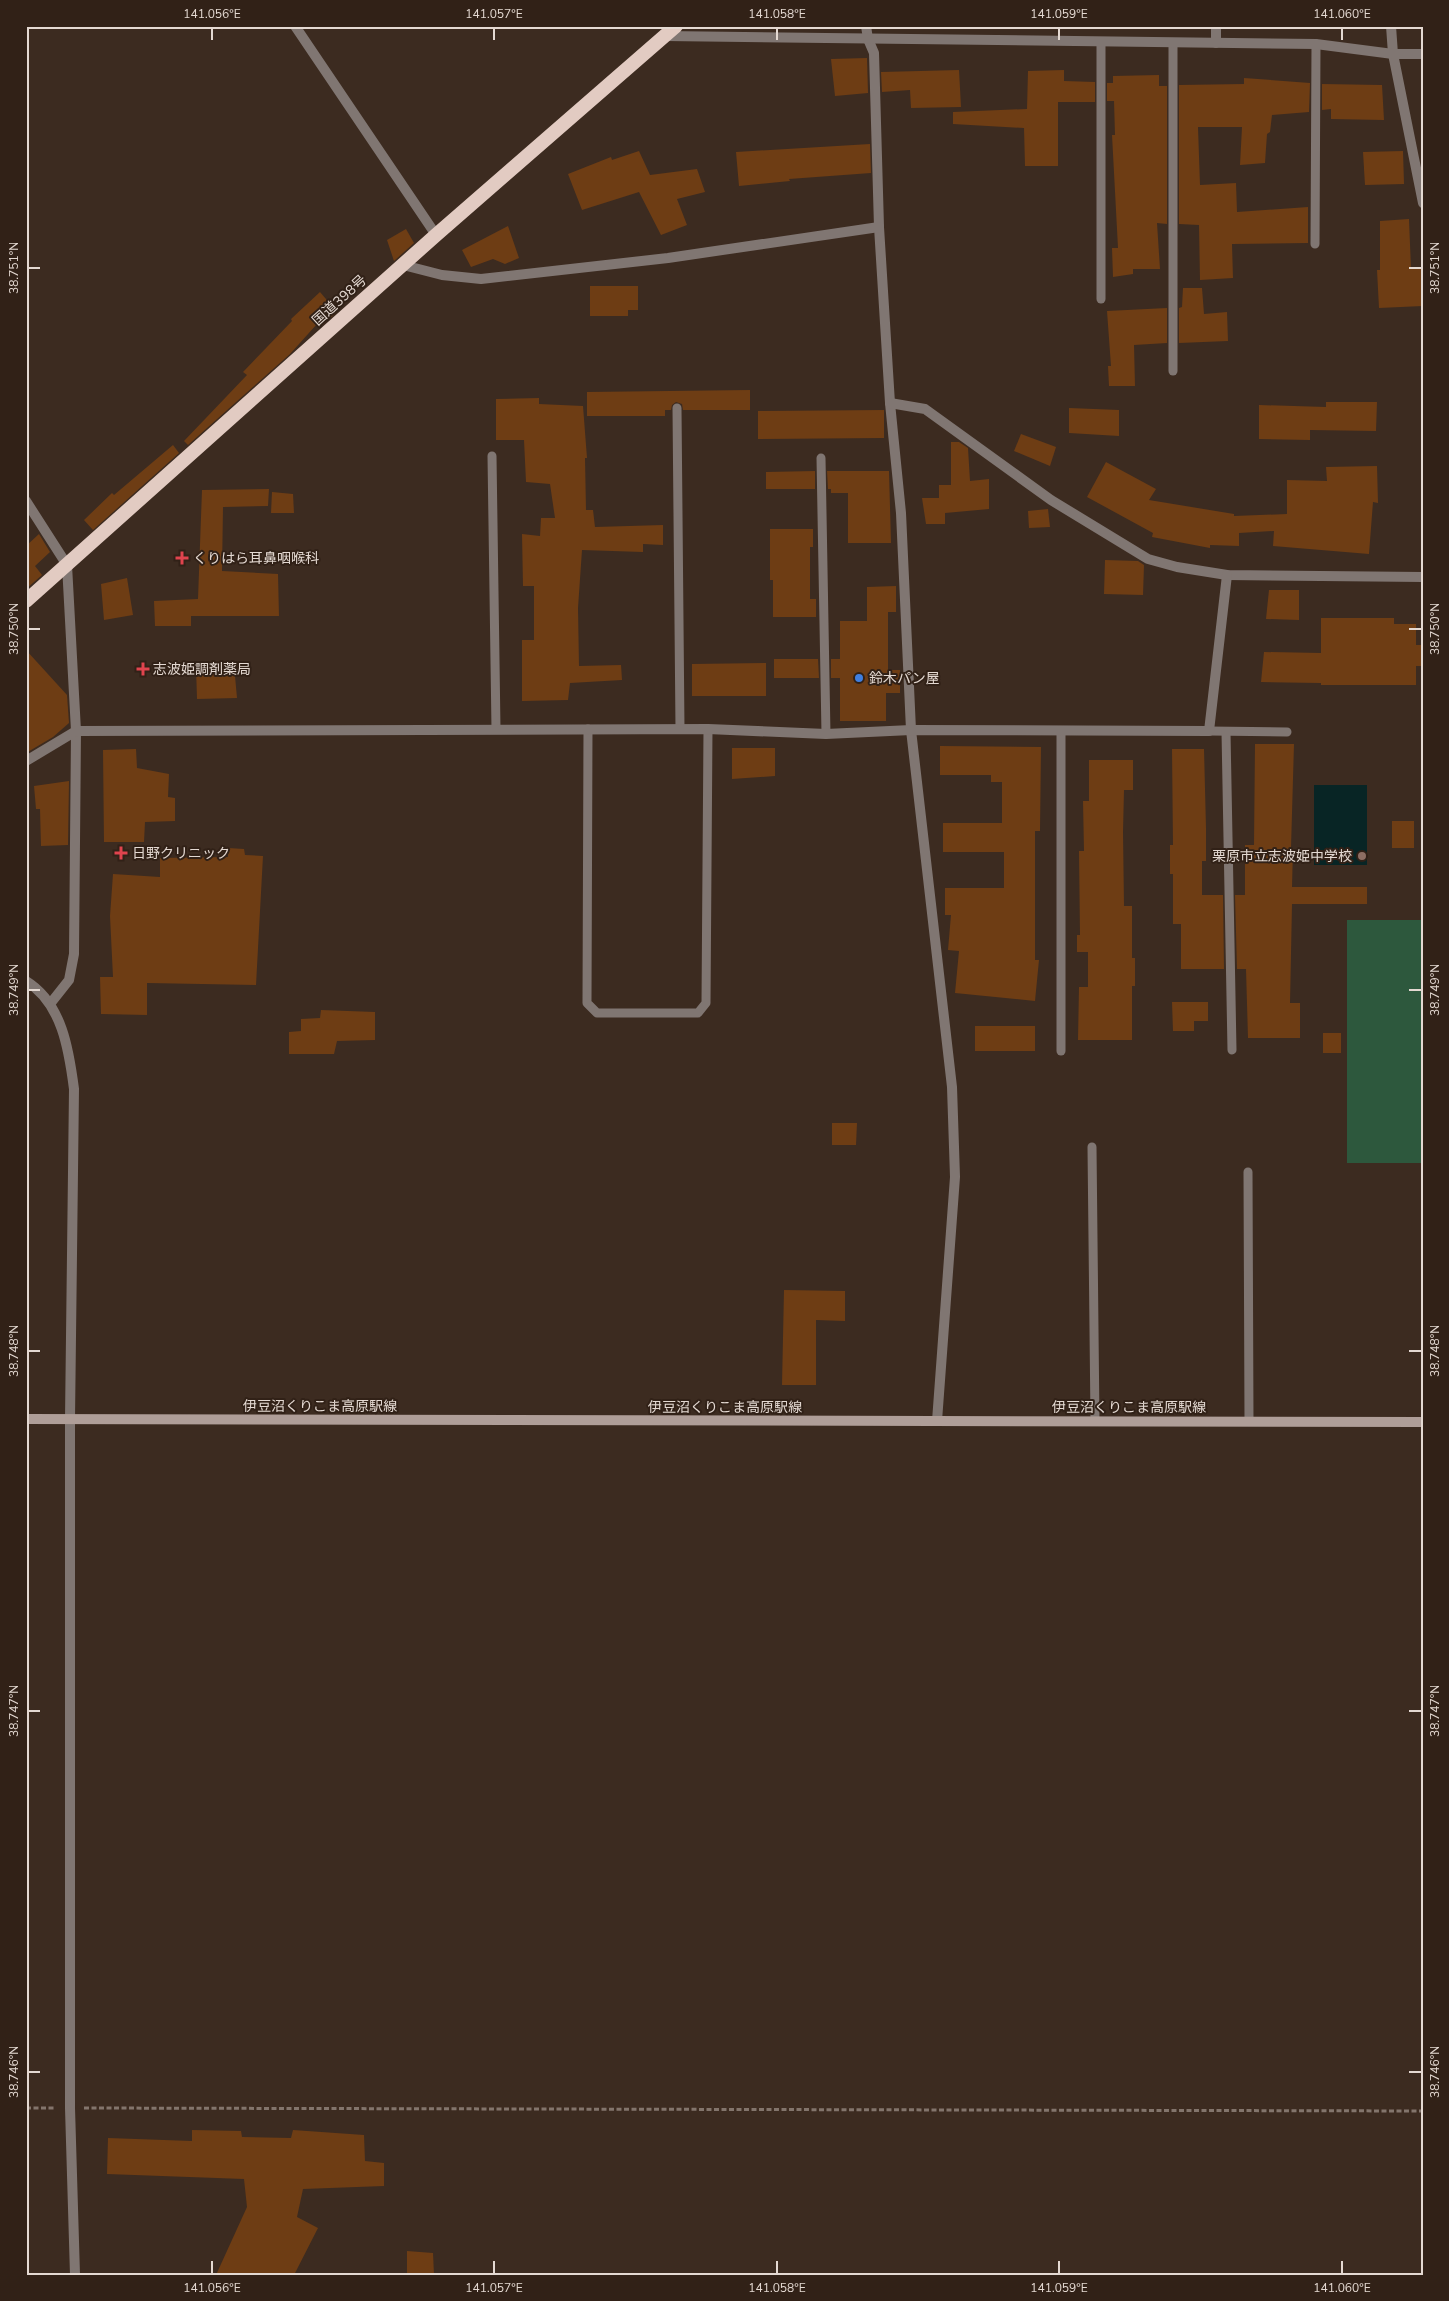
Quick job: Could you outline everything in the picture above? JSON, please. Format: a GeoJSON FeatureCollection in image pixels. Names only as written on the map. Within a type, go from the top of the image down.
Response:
{"type":"FeatureCollection","features":[{"type":"Feature","properties":{"kind":"highway","name":"国道398号"},"geometry":{"type":"LineString","coordinates":[[26,601],[436,235],[676,26]]}},
{"type":"Feature","properties":{"kind":"main road","name":"伊豆沼くりこま高原駅線"},"geometry":{"type":"LineString","coordinates":[[26,1419],[1249,1420],[1423,1422]]}},
{"type":"Feature","properties":{"kind":"street"},"geometry":{"type":"LineString","coordinates":[[295,26],[436,235]]}},
{"type":"Feature","properties":{"kind":"street"},"geometry":{"type":"LineString","coordinates":[[866,26],[868,39],[874,53],[879,227],[890,403],[901,513],[911,730],[952,1087],[955,1177],[937,1421]]}},
{"type":"Feature","properties":{"kind":"street"},"geometry":{"type":"LineString","coordinates":[[1216,26],[1216,43]]}},
{"type":"Feature","properties":{"kind":"street"},"geometry":{"type":"LineString","coordinates":[[1391,26],[1393,54],[1423,203]]}},
{"type":"Feature","properties":{"kind":"street"},"geometry":{"type":"LineString","coordinates":[[665,36],[1173,44],[1316,44],[1393,54],[1423,54]]}},
{"type":"Feature","properties":{"kind":"street"},"geometry":{"type":"LineString","coordinates":[[403,265],[442,275],[481,279],[668,258],[879,227]]}},
{"type":"Feature","properties":{"kind":"street"},"geometry":{"type":"LineString","coordinates":[[890,403],[925,409],[1051,500],[1148,559],[1177,567],[1227,575],[1423,577]]}},
{"type":"Feature","properties":{"kind":"street"},"geometry":{"type":"LineString","coordinates":[[26,501],[67,565],[76,731],[74,954],[69,980],[50,1004]]}},
{"type":"Feature","properties":{"kind":"street"},"geometry":{"type":"LineString","coordinates":[[26,761],[76,731],[708,728],[826,734],[911,730],[1209,731],[1227,575]]}},
{"type":"Feature","properties":{"kind":"street"},"geometry":{"type":"LineString","coordinates":[[26,980],[39,988],[50,1004],[68,1046],[74,1089],[70,1419],[70,2108],[75,2275]]}},
{"type":"Feature","properties":{"kind":"lane"},"geometry":{"type":"LineString","coordinates":[[1101,42],[1101,299]]}},
{"type":"Feature","properties":{"kind":"lane"},"geometry":{"type":"LineString","coordinates":[[1173,44],[1173,371]]}},
{"type":"Feature","properties":{"kind":"lane"},"geometry":{"type":"LineString","coordinates":[[1315,244],[1316,44]]}},
{"type":"Feature","properties":{"kind":"lane"},"geometry":{"type":"LineString","coordinates":[[677,408],[680,729]]}},
{"type":"Feature","properties":{"kind":"lane"},"geometry":{"type":"LineString","coordinates":[[492,456],[496,729]]}},
{"type":"Feature","properties":{"kind":"lane"},"geometry":{"type":"LineString","coordinates":[[821,458],[826,734]]}},
{"type":"Feature","properties":{"kind":"lane"},"geometry":{"type":"LineString","coordinates":[[588,729],[587,1004],[597,1013],[698,1013],[706,1004],[708,728]]}},
{"type":"Feature","properties":{"kind":"lane"},"geometry":{"type":"LineString","coordinates":[[1209,731],[1287,732]]}},
{"type":"Feature","properties":{"kind":"lane"},"geometry":{"type":"LineString","coordinates":[[1061,732],[1061,1051]]}},
{"type":"Feature","properties":{"kind":"lane"},"geometry":{"type":"LineString","coordinates":[[1226,732],[1232,1050]]}},
{"type":"Feature","properties":{"kind":"lane"},"geometry":{"type":"LineString","coordinates":[[1092,1147],[1094,1421]]}},
{"type":"Feature","properties":{"kind":"lane"},"geometry":{"type":"LineString","coordinates":[[1248,1172],[1249,1420]]}},
{"type":"Feature","properties":{"kind":"path"},"geometry":{"type":"LineString","coordinates":[[26,2108],[1423,2111]]}},
{"type":"Feature","properties":{"kind":"green space"},"geometry":{"type":"Polygon","coordinates":[[[1347,920],[1423,920],[1423,1163],[1347,1163],[1347,920]]]}},
{"type":"Feature","properties":{"kind":"water"},"geometry":{"type":"Polygon","coordinates":[[[1314,785],[1367,785],[1367,865],[1314,865],[1314,785]]]}},
{"type":"Feature","properties":{"kind":"building"},"geometry":{"type":"Polygon","coordinates":[[[867,58],[868,93],[835,96],[831,59],[867,58]]]}},
{"type":"Feature","properties":{"kind":"building"},"geometry":{"type":"Polygon","coordinates":[[[959,70],[961,107],[911,108],[910,90],[882,92],[881,72],[959,70]]]}},
{"type":"Feature","properties":{"kind":"building"},"geometry":{"type":"Polygon","coordinates":[[[1064,70],[1064,81],[1095,82],[1095,102],[1058,102],[1058,166],[1025,166],[1024,128],[953,124],[953,112],[1027,109],[1028,71],[1064,70]]]}},
{"type":"Feature","properties":{"kind":"building"},"geometry":{"type":"Polygon","coordinates":[[[1159,75],[1159,86],[1167,86],[1167,224],[1157,223],[1160,269],[1133,269],[1133,274],[1113,277],[1112,248],[1118,248],[1112,135],[1115,135],[1114,101],[1107,101],[1107,83],[1113,83],[1113,76],[1159,75]]]}},
{"type":"Feature","properties":{"kind":"building"},"geometry":{"type":"Polygon","coordinates":[[[1244,78],[1310,83],[1309,112],[1272,115],[1270,132],[1267,134],[1265,163],[1240,165],[1242,127],[1198,127],[1200,185],[1236,183],[1237,212],[1308,207],[1308,243],[1232,244],[1233,278],[1200,280],[1199,225],[1179,224],[1179,85],[1244,84],[1244,78]]]}},
{"type":"Feature","properties":{"kind":"building"},"geometry":{"type":"Polygon","coordinates":[[[1322,84],[1382,85],[1384,120],[1331,119],[1331,109],[1322,110],[1322,84]]]}},
{"type":"Feature","properties":{"kind":"building"},"geometry":{"type":"Polygon","coordinates":[[[870,144],[871,173],[789,179],[790,181],[739,186],[736,152],[870,144]]]}},
{"type":"Feature","properties":{"kind":"building"},"geometry":{"type":"Polygon","coordinates":[[[639,151],[650,175],[697,169],[705,192],[677,199],[687,225],[661,235],[639,192],[582,210],[568,174],[611,157],[612,160],[639,151]]]}},
{"type":"Feature","properties":{"kind":"building"},"geometry":{"type":"Polygon","coordinates":[[[1403,151],[1404,184],[1365,185],[1363,152],[1403,151]]]}},
{"type":"Feature","properties":{"kind":"building"},"geometry":{"type":"Polygon","coordinates":[[[1409,219],[1411,269],[1423,268],[1423,306],[1379,308],[1377,270],[1380,270],[1380,221],[1409,219]]]}},
{"type":"Feature","properties":{"kind":"building"},"geometry":{"type":"Polygon","coordinates":[[[508,226],[519,258],[505,264],[493,259],[471,267],[462,250],[508,226]]]}},
{"type":"Feature","properties":{"kind":"building"},"geometry":{"type":"Polygon","coordinates":[[[406,229],[414,243],[394,261],[387,240],[406,229]]]}},
{"type":"Feature","properties":{"kind":"building"},"geometry":{"type":"Polygon","coordinates":[[[590,286],[638,286],[638,310],[628,310],[628,316],[590,316],[590,286]]]}},
{"type":"Feature","properties":{"kind":"building"},"geometry":{"type":"Polygon","coordinates":[[[1183,288],[1202,288],[1204,314],[1227,312],[1228,341],[1179,343],[1179,308],[1182,307],[1183,288]]]}},
{"type":"Feature","properties":{"kind":"building"},"geometry":{"type":"Polygon","coordinates":[[[320,292],[337,312],[320,327],[317,324],[290,354],[188,445],[184,441],[247,375],[243,372],[292,321],[291,319],[320,292]]]}},
{"type":"Feature","properties":{"kind":"building"},"geometry":{"type":"Polygon","coordinates":[[[1167,308],[1167,343],[1134,345],[1135,386],[1109,386],[1108,366],[1111,366],[1107,311],[1167,308]]]}},
{"type":"Feature","properties":{"kind":"building"},"geometry":{"type":"Polygon","coordinates":[[[750,390],[750,410],[683,410],[682,404],[676,402],[672,405],[671,410],[665,410],[665,416],[587,416],[587,392],[750,390]]]}},
{"type":"Feature","properties":{"kind":"building"},"geometry":{"type":"Polygon","coordinates":[[[539,398],[539,404],[583,406],[587,458],[585,458],[586,510],[593,510],[595,527],[663,525],[663,545],[643,544],[643,552],[582,550],[578,608],[579,666],[621,665],[622,680],[570,683],[568,700],[522,701],[522,640],[534,640],[534,586],[523,586],[522,534],[540,536],[541,518],[555,518],[550,484],[526,482],[524,440],[496,440],[496,399],[539,398]]]}},
{"type":"Feature","properties":{"kind":"building"},"geometry":{"type":"Polygon","coordinates":[[[1326,402],[1377,402],[1376,431],[1310,430],[1310,440],[1259,439],[1259,405],[1326,407],[1326,402]]]}},
{"type":"Feature","properties":{"kind":"building"},"geometry":{"type":"Polygon","coordinates":[[[1069,408],[1119,410],[1119,436],[1069,433],[1069,408]]]}},
{"type":"Feature","properties":{"kind":"building"},"geometry":{"type":"Polygon","coordinates":[[[884,410],[884,438],[758,439],[758,411],[884,410]]]}},
{"type":"Feature","properties":{"kind":"building"},"geometry":{"type":"Polygon","coordinates":[[[1021,434],[1056,447],[1050,466],[1014,451],[1021,434]]]}},
{"type":"Feature","properties":{"kind":"building"},"geometry":{"type":"Polygon","coordinates":[[[951,442],[959,442],[968,448],[970,481],[989,479],[989,509],[945,513],[945,524],[926,524],[922,498],[939,498],[939,485],[951,485],[951,442]]]}},
{"type":"Feature","properties":{"kind":"building"},"geometry":{"type":"Polygon","coordinates":[[[173,445],[179,453],[93,530],[84,520],[112,493],[114,495],[173,445]]]}},
{"type":"Feature","properties":{"kind":"building"},"geometry":{"type":"Polygon","coordinates":[[[1106,462],[1156,489],[1149,500],[1234,514],[1234,516],[1287,514],[1287,480],[1327,481],[1326,467],[1377,466],[1378,503],[1373,502],[1369,554],[1273,546],[1274,531],[1239,533],[1239,546],[1210,545],[1210,548],[1152,537],[1153,533],[1087,497],[1106,462]]]}},
{"type":"Feature","properties":{"kind":"building"},"geometry":{"type":"Polygon","coordinates":[[[815,471],[815,489],[766,489],[766,472],[815,471]]]}},
{"type":"Feature","properties":{"kind":"building"},"geometry":{"type":"Polygon","coordinates":[[[827,471],[889,471],[891,543],[848,543],[848,493],[831,493],[831,489],[828,489],[827,471]]]}},
{"type":"Feature","properties":{"kind":"building"},"geometry":{"type":"Polygon","coordinates":[[[269,489],[268,506],[223,507],[222,571],[278,574],[279,616],[191,616],[191,626],[155,626],[154,601],[198,599],[202,490],[269,489]]]}},
{"type":"Feature","properties":{"kind":"building"},"geometry":{"type":"Polygon","coordinates":[[[272,492],[293,494],[294,513],[271,513],[272,492]]]}},
{"type":"Feature","properties":{"kind":"building"},"geometry":{"type":"Polygon","coordinates":[[[1048,509],[1050,527],[1029,528],[1028,511],[1048,509]]]}},
{"type":"Feature","properties":{"kind":"building"},"geometry":{"type":"Polygon","coordinates":[[[770,529],[813,529],[813,547],[810,547],[810,599],[816,599],[816,617],[773,617],[773,580],[770,580],[770,529]]]}},
{"type":"Feature","properties":{"kind":"building"},"geometry":{"type":"Polygon","coordinates":[[[39,534],[50,552],[35,566],[42,575],[26,589],[26,546],[39,534]]]}},
{"type":"Feature","properties":{"kind":"building"},"geometry":{"type":"Polygon","coordinates":[[[1105,560],[1138,561],[1144,565],[1143,595],[1104,594],[1105,560]]]}},
{"type":"Feature","properties":{"kind":"building"},"geometry":{"type":"Polygon","coordinates":[[[127,578],[133,615],[104,620],[101,584],[127,578]]]}},
{"type":"Feature","properties":{"kind":"building"},"geometry":{"type":"Polygon","coordinates":[[[896,586],[896,612],[888,612],[888,670],[900,670],[900,693],[886,693],[886,721],[840,721],[840,678],[831,678],[831,659],[840,659],[840,621],[867,621],[867,587],[896,586]]]}},
{"type":"Feature","properties":{"kind":"building"},"geometry":{"type":"Polygon","coordinates":[[[1269,590],[1299,590],[1299,620],[1266,619],[1269,590]]]}},
{"type":"Feature","properties":{"kind":"building"},"geometry":{"type":"Polygon","coordinates":[[[1321,618],[1394,618],[1394,624],[1416,624],[1416,645],[1422,645],[1422,666],[1416,666],[1416,685],[1321,685],[1321,683],[1261,682],[1264,652],[1321,653],[1321,618]]]}},
{"type":"Feature","properties":{"kind":"building"},"geometry":{"type":"Polygon","coordinates":[[[26,650],[67,695],[69,723],[53,737],[26,753],[26,650]]]}},
{"type":"Feature","properties":{"kind":"building"},"geometry":{"type":"Polygon","coordinates":[[[774,659],[818,659],[819,678],[774,678],[774,659]]]}},
{"type":"Feature","properties":{"kind":"building"},"geometry":{"type":"Polygon","coordinates":[[[766,663],[766,696],[692,696],[692,664],[766,663]]]}},
{"type":"Feature","properties":{"kind":"building"},"geometry":{"type":"Polygon","coordinates":[[[234,665],[237,698],[197,699],[196,666],[234,665]]]}},
{"type":"Feature","properties":{"kind":"building"},"geometry":{"type":"Polygon","coordinates":[[[1255,744],[1294,744],[1291,848],[1293,848],[1292,887],[1367,887],[1367,904],[1292,904],[1290,1003],[1300,1003],[1300,1038],[1248,1038],[1246,969],[1237,969],[1235,895],[1245,895],[1245,845],[1254,845],[1255,744]]]}},
{"type":"Feature","properties":{"kind":"building"},"geometry":{"type":"Polygon","coordinates":[[[940,746],[1041,747],[1040,831],[1035,831],[1035,960],[1039,960],[1035,1001],[955,993],[959,951],[948,950],[951,915],[945,915],[945,888],[1004,888],[1004,852],[943,852],[943,823],[1002,823],[1002,782],[991,782],[991,775],[940,775],[940,746]]]}},
{"type":"Feature","properties":{"kind":"building"},"geometry":{"type":"Polygon","coordinates":[[[732,748],[775,748],[775,776],[732,779],[732,748]]]}},
{"type":"Feature","properties":{"kind":"building"},"geometry":{"type":"Polygon","coordinates":[[[136,749],[137,768],[169,774],[168,797],[175,798],[175,821],[145,822],[144,842],[104,842],[103,750],[136,749]]]}},
{"type":"Feature","properties":{"kind":"building"},"geometry":{"type":"Polygon","coordinates":[[[1172,749],[1204,749],[1206,861],[1202,861],[1202,895],[1223,895],[1224,969],[1181,969],[1181,924],[1173,924],[1173,874],[1170,874],[1170,845],[1173,845],[1172,749]]]}},
{"type":"Feature","properties":{"kind":"building"},"geometry":{"type":"Polygon","coordinates":[[[1089,760],[1133,760],[1133,790],[1124,790],[1123,832],[1124,906],[1132,906],[1132,958],[1135,958],[1135,986],[1132,986],[1132,1040],[1078,1040],[1079,987],[1088,987],[1088,952],[1077,952],[1077,935],[1080,935],[1079,851],[1084,851],[1083,801],[1089,801],[1089,760]]]}},
{"type":"Feature","properties":{"kind":"building"},"geometry":{"type":"Polygon","coordinates":[[[69,781],[68,845],[41,846],[40,809],[36,809],[34,786],[69,781]]]}},
{"type":"Feature","properties":{"kind":"building"},"geometry":{"type":"Polygon","coordinates":[[[1392,821],[1414,821],[1414,848],[1392,848],[1392,821]]]}},
{"type":"Feature","properties":{"kind":"building"},"geometry":{"type":"Polygon","coordinates":[[[228,848],[244,849],[245,855],[263,856],[256,985],[147,983],[147,1015],[101,1014],[100,977],[113,977],[110,916],[113,874],[160,877],[160,858],[228,857],[228,848]]]}},
{"type":"Feature","properties":{"kind":"building"},"geometry":{"type":"Polygon","coordinates":[[[1172,1002],[1208,1002],[1208,1021],[1194,1021],[1194,1031],[1173,1031],[1172,1002]]]}},
{"type":"Feature","properties":{"kind":"building"},"geometry":{"type":"Polygon","coordinates":[[[321,1010],[375,1012],[375,1040],[337,1041],[334,1054],[289,1054],[289,1032],[301,1031],[301,1019],[320,1018],[321,1010]]]}},
{"type":"Feature","properties":{"kind":"building"},"geometry":{"type":"Polygon","coordinates":[[[975,1026],[1035,1026],[1035,1051],[975,1051],[975,1026]]]}},
{"type":"Feature","properties":{"kind":"building"},"geometry":{"type":"Polygon","coordinates":[[[1323,1033],[1341,1033],[1341,1053],[1323,1053],[1323,1033]]]}},
{"type":"Feature","properties":{"kind":"building"},"geometry":{"type":"Polygon","coordinates":[[[832,1123],[857,1123],[856,1145],[832,1145],[832,1123]]]}},
{"type":"Feature","properties":{"kind":"building"},"geometry":{"type":"Polygon","coordinates":[[[784,1290],[845,1291],[845,1321],[816,1320],[816,1385],[782,1385],[784,1290]]]}},
{"type":"Feature","properties":{"kind":"building"},"geometry":{"type":"Polygon","coordinates":[[[192,2130],[241,2131],[242,2137],[291,2138],[293,2130],[364,2135],[365,2161],[384,2163],[384,2186],[303,2189],[297,2217],[318,2228],[294,2275],[216,2275],[247,2207],[244,2179],[107,2174],[108,2138],[192,2141],[192,2130]]]}},
{"type":"Feature","properties":{"kind":"building"},"geometry":{"type":"Polygon","coordinates":[[[407,2251],[433,2253],[434,2275],[407,2275],[407,2251]]]}},
{"type":"Feature","properties":{"kind":"place","name":"くりはら耳鼻咽喉科"},"geometry":{"type":"Point","coordinates":[182,558]}},
{"type":"Feature","properties":{"kind":"place","name":"志波姫調剤薬局"},"geometry":{"type":"Point","coordinates":[143,669]}},
{"type":"Feature","properties":{"kind":"place","name":"鈴木パン屋"},"geometry":{"type":"Point","coordinates":[859,678]}},
{"type":"Feature","properties":{"kind":"place","name":"日野クリニック"},"geometry":{"type":"Point","coordinates":[121,853]}},
{"type":"Feature","properties":{"kind":"place","name":"栗原市立志波姫中学校"},"geometry":{"type":"Point","coordinates":[1362,856]}}]}
